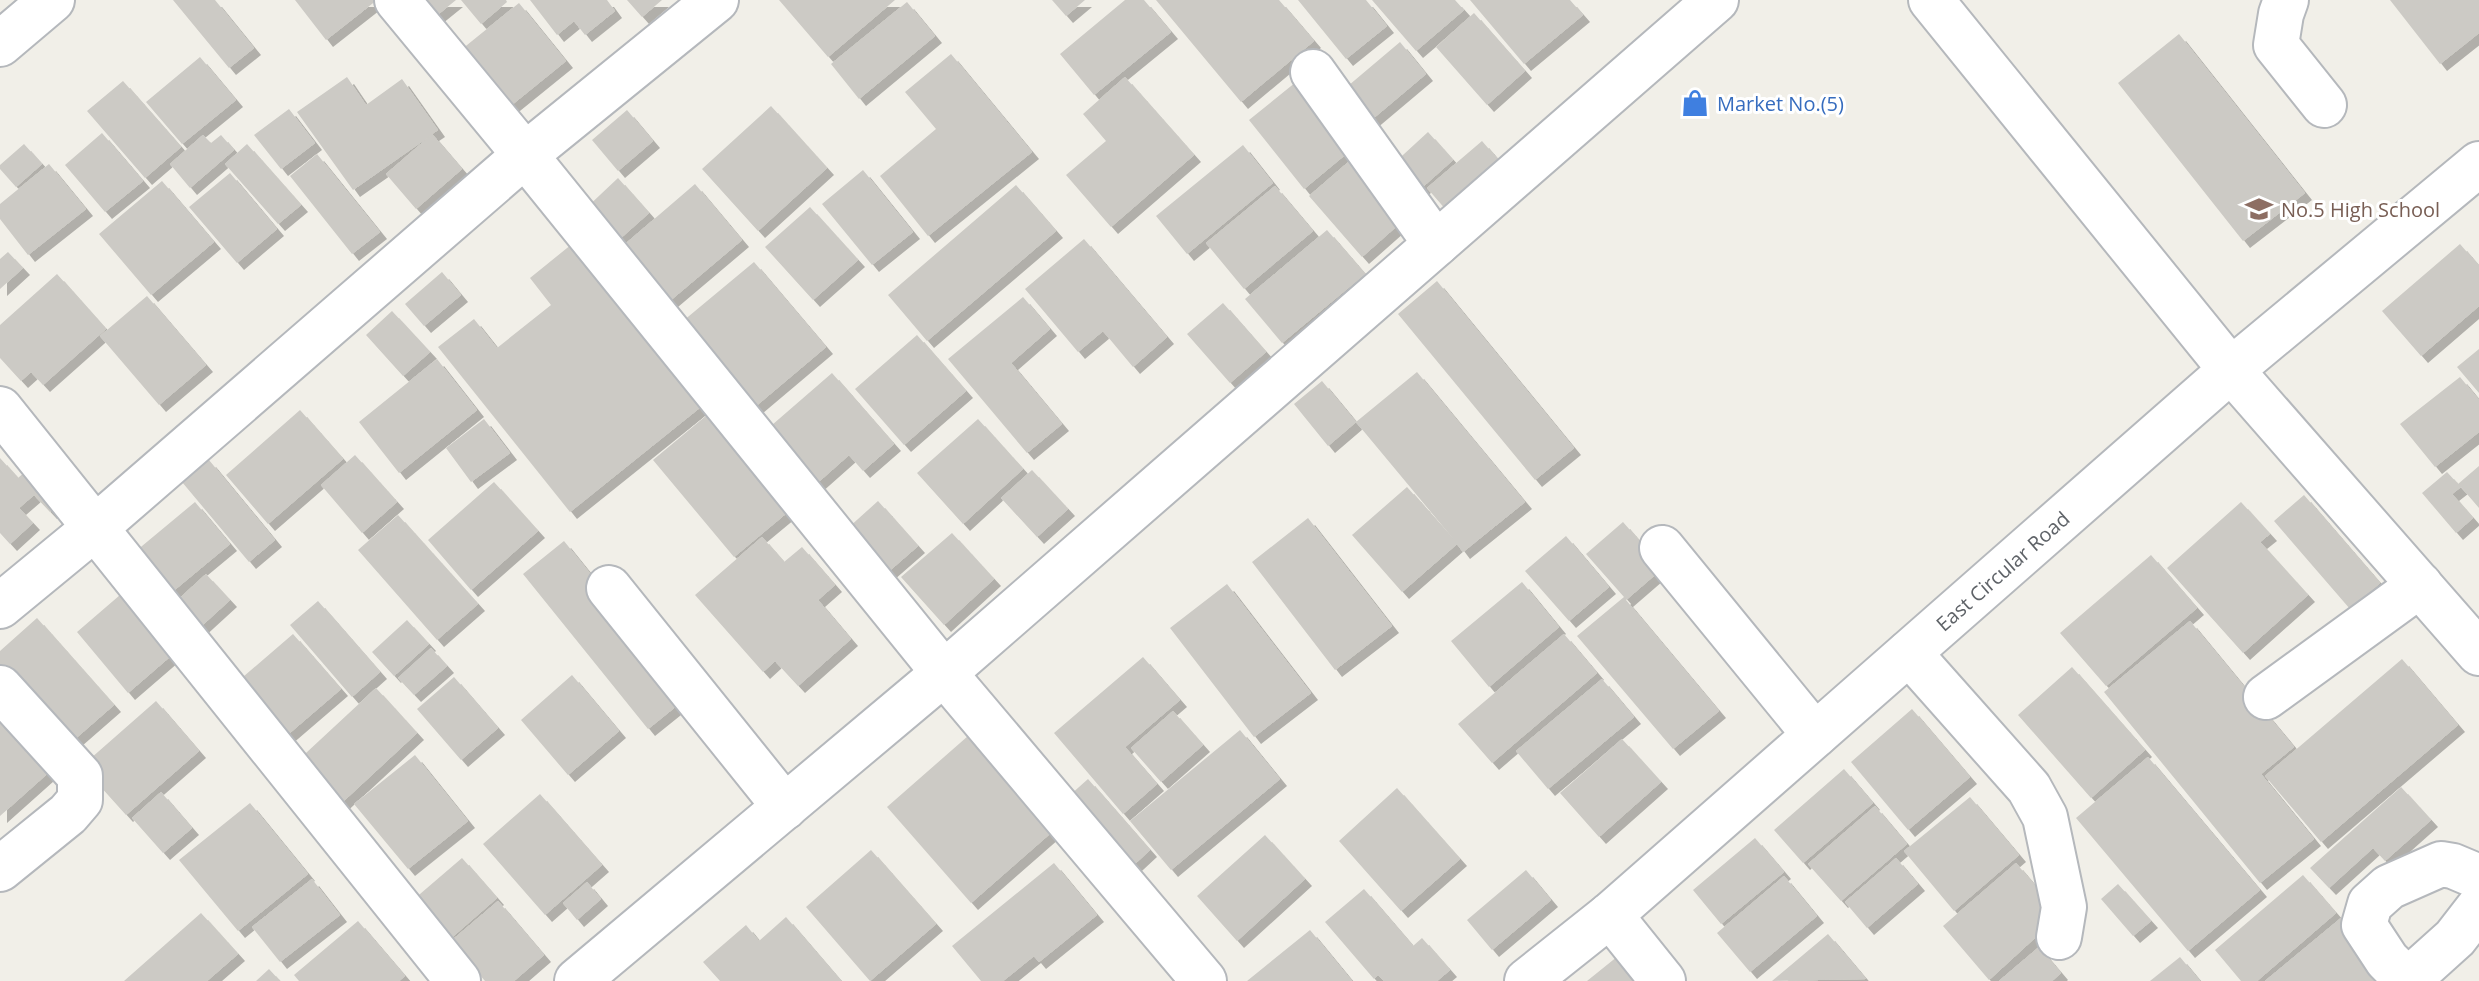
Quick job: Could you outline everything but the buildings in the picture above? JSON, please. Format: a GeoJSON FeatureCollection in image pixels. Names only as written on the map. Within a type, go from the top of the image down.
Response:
{"type":"FeatureCollection","features":[{"type":"Feature","properties":{"kind":"street"},"geometry":{"type":"LineString","coordinates":[[0,44],[52,0]]}},
{"type":"Feature","properties":{"kind":"street"},"geometry":{"type":"LineString","coordinates":[[397,0],[944,673],[1204,981]]}},
{"type":"Feature","properties":{"kind":"street"},"geometry":{"type":"LineString","coordinates":[[0,606],[96,527],[525,155],[716,0]]}},
{"type":"Feature","properties":{"kind":"street"},"geometry":{"type":"LineString","coordinates":[[577,981],[944,673],[1716,0]]}},
{"type":"Feature","properties":{"kind":"street"},"geometry":{"type":"LineString","coordinates":[[1931,0],[2231,370],[2479,653]]}},
{"type":"Feature","properties":{"kind":"street"},"geometry":{"type":"LineString","coordinates":[[2286,0],[2276,45],[2324,105]]}},
{"type":"Feature","properties":{"kind":"street"},"geometry":{"type":"LineString","coordinates":[[1313,72],[1436,244]]}},
{"type":"Feature","properties":{"kind":"street","name":"East Circular Road"},"geometry":{"type":"LineString","coordinates":[[1527,981],[1610,915],[2231,370],[2479,164]]}},
{"type":"Feature","properties":{"kind":"street"},"geometry":{"type":"LineString","coordinates":[[0,409],[458,981]]}},
{"type":"Feature","properties":{"kind":"street"},"geometry":{"type":"LineString","coordinates":[[1662,548],[1815,735]]}},
{"type":"Feature","properties":{"kind":"street"},"geometry":{"type":"LineString","coordinates":[[2266,697],[2420,585]]}},
{"type":"Feature","properties":{"kind":"street"},"geometry":{"type":"LineString","coordinates":[[609,588],[785,807]]}},
{"type":"Feature","properties":{"kind":"street"},"geometry":{"type":"LineString","coordinates":[[1909,653],[2029,788],[2045,817],[2064,907],[2059,937]]}},
{"type":"Feature","properties":{"kind":"street"},"geometry":{"type":"LineString","coordinates":[[0,688],[80,776],[80,800],[68,814],[0,869]]}},
{"type":"Feature","properties":{"kind":"street"},"geometry":{"type":"LineString","coordinates":[[2479,877],[2441,864],[2389,887],[2370,904],[2364,925],[2387,960],[2401,974],[2416,973],[2455,938],[2479,907]]}},
{"type":"Feature","properties":{"kind":"street"},"geometry":{"type":"LineString","coordinates":[[1610,915],[1663,981]]}},
{"type":"Feature","properties":{"kind":"place","name":"Market No.(5)"},"geometry":{"type":"Point","coordinates":[1695,103]}},
{"type":"Feature","properties":{"kind":"place","name":"No.5 High School"},"geometry":{"type":"Point","coordinates":[2259,209]}}]}
